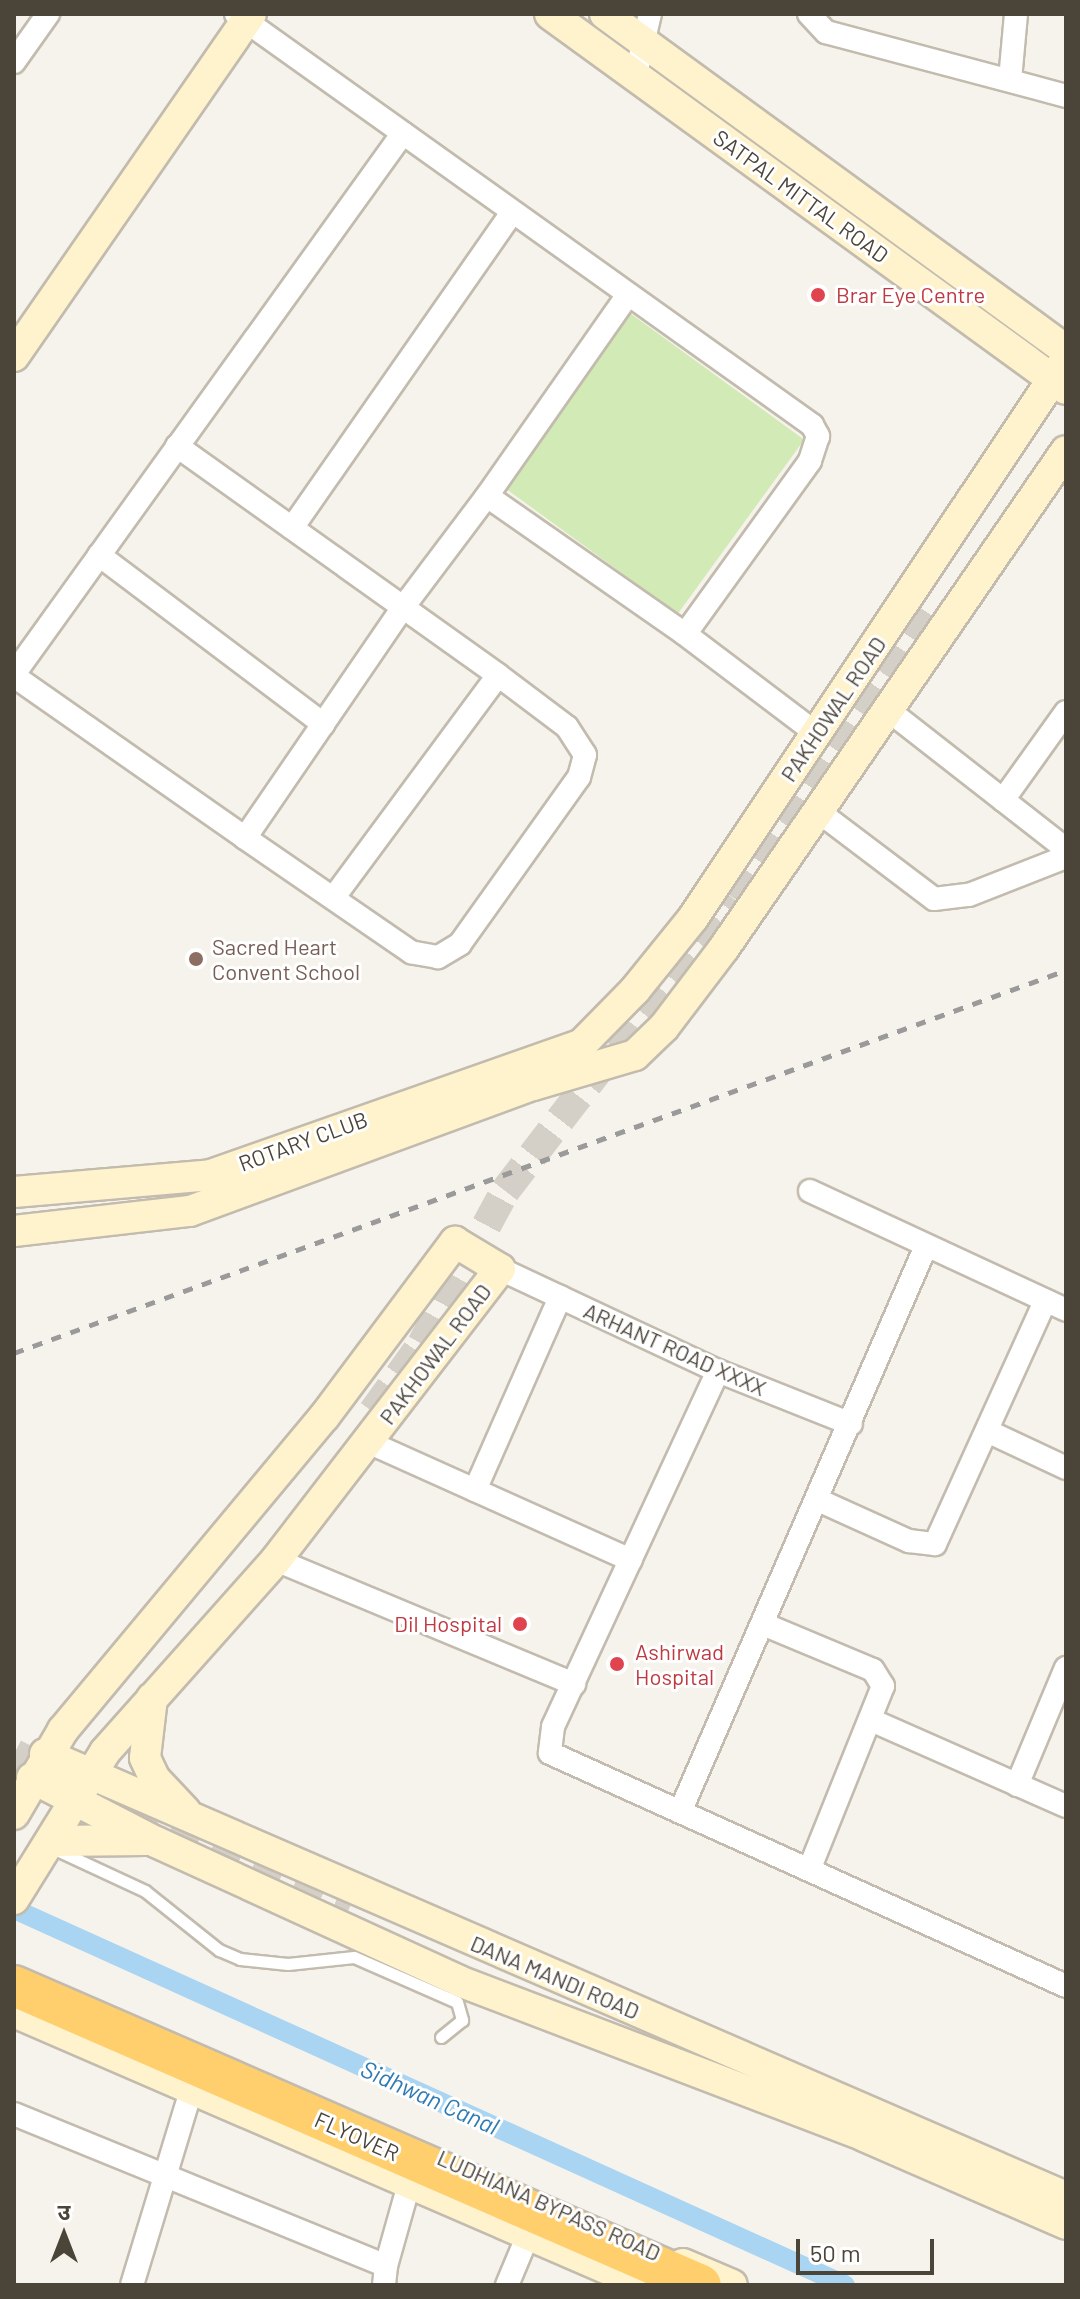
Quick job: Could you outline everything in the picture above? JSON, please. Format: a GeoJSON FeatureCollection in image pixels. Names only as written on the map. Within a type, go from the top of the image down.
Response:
{"type":"FeatureCollection","features":[{"type":"Feature","properties":{"kind":"highway","name":"FLYOVER"},"geometry":{"type":"LineString","coordinates":[[14,1986],[701,2285]]}},
{"type":"Feature","properties":{"kind":"street"},"geometry":{"type":"LineString","coordinates":[[14,62],[48,14]]}},
{"type":"Feature","properties":{"kind":"street","name":"SATPAL MITTAL ROAD"},"geometry":{"type":"LineString","coordinates":[[550,14],[1061,376]]}},
{"type":"Feature","properties":{"kind":"street","name":"SATPAL MITTAL ROAD"},"geometry":{"type":"LineString","coordinates":[[605,14],[647,28],[1066,350]]}},
{"type":"Feature","properties":{"kind":"street"},"geometry":{"type":"LineString","coordinates":[[809,14],[826,32],[1066,96]]}},
{"type":"Feature","properties":{"kind":"street"},"geometry":{"type":"LineString","coordinates":[[1010,80],[1016,14]]}},
{"type":"Feature","properties":{"kind":"street"},"geometry":{"type":"LineString","coordinates":[[14,356],[244,16],[511,214],[804,418],[818,436],[810,461],[685,634]]}},
{"type":"Feature","properties":{"kind":"street"},"geometry":{"type":"LineString","coordinates":[[636,74],[647,28]]}},
{"type":"Feature","properties":{"kind":"street"},"geometry":{"type":"LineString","coordinates":[[177,446],[404,606],[576,737],[585,755],[584,766],[460,944],[438,957],[411,952],[14,675],[177,446],[403,133]]}},
{"type":"Feature","properties":{"kind":"street"},"geometry":{"type":"LineString","coordinates":[[292,528],[511,214]]}},
{"type":"Feature","properties":{"kind":"street"},"geometry":{"type":"LineString","coordinates":[[245,838],[404,606],[487,496],[627,296]]}},
{"type":"Feature","properties":{"kind":"street","name":"PAKHOWAL ROAD"},"geometry":{"type":"LineString","coordinates":[[582,1044],[635,990],[693,918],[1061,376]]}},
{"type":"Feature","properties":{"kind":"street","name":"PAKHOWAL ROAD"},"geometry":{"type":"LineString","coordinates":[[530,1072],[635,1055],[689,995],[819,812],[1066,451]]}},
{"type":"Feature","properties":{"kind":"street"},"geometry":{"type":"LineString","coordinates":[[487,496],[685,634],[817,734]]}},
{"type":"Feature","properties":{"kind":"street"},"geometry":{"type":"LineString","coordinates":[[99,555],[323,724]]}},
{"type":"Feature","properties":{"kind":"street"},"geometry":{"type":"LineString","coordinates":[[334,897],[498,675]]}},
{"type":"Feature","properties":{"kind":"street"},"geometry":{"type":"LineString","coordinates":[[888,710],[1066,849]]}},
{"type":"Feature","properties":{"kind":"street"},"geometry":{"type":"LineString","coordinates":[[1003,800],[1066,712]]}},
{"type":"Feature","properties":{"kind":"street"},"geometry":{"type":"LineString","coordinates":[[819,812],[934,899],[969,895],[1066,857]]}},
{"type":"Feature","properties":{"kind":"street","name":"ROTARY CLUB"},"geometry":{"type":"LineString","coordinates":[[14,1192],[211,1175],[530,1072],[582,1044]]}},
{"type":"Feature","properties":{"kind":"street"},"geometry":{"type":"LineString","coordinates":[[14,1231],[190,1211],[530,1072]]}},
{"type":"Feature","properties":{"kind":"street"},"geometry":{"type":"LineString","coordinates":[[14,1217],[173,1204],[194,1197],[211,1175]]}},
{"type":"Feature","properties":{"kind":"street"},"geometry":{"type":"LineString","coordinates":[[810,1191],[1066,1310]]}},
{"type":"Feature","properties":{"kind":"street","name":"PAKHOWAL ROAD"},"geometry":{"type":"LineString","coordinates":[[14,1814],[63,1775],[154,1693],[276,1560],[500,1269],[455,1242],[63,1775],[49,1844],[19,1888]]}},
{"type":"Feature","properties":{"kind":"street"},"geometry":{"type":"LineString","coordinates":[[680,1812],[926,1246]]}},
{"type":"Feature","properties":{"kind":"street","name":"ARHANT ROAD XXXX"},"geometry":{"type":"LineString","coordinates":[[500,1269],[718,1371],[851,1424]]}},
{"type":"Feature","properties":{"kind":"street"},"geometry":{"type":"LineString","coordinates":[[475,1490],[560,1297]]}},
{"type":"Feature","properties":{"kind":"street"},"geometry":{"type":"LineString","coordinates":[[818,1500],[909,1541],[935,1544],[1045,1301]]}},
{"type":"Feature","properties":{"kind":"street"},"geometry":{"type":"LineString","coordinates":[[718,1371],[550,1736],[556,1760],[680,1812],[1066,1986]]}},
{"type":"Feature","properties":{"kind":"street"},"geometry":{"type":"LineString","coordinates":[[987,1431],[1066,1468]]}},
{"type":"Feature","properties":{"kind":"street"},"geometry":{"type":"LineString","coordinates":[[368,1442],[631,1560]]}},
{"type":"Feature","properties":{"kind":"street"},"geometry":{"type":"LineString","coordinates":[[276,1560],[574,1684]]}},
{"type":"Feature","properties":{"kind":"street"},"geometry":{"type":"LineString","coordinates":[[763,1624],[879,1675],[882,1692],[809,1870]]}},
{"type":"Feature","properties":{"kind":"street"},"geometry":{"type":"LineString","coordinates":[[1017,1785],[1066,1668]]}},
{"type":"Feature","properties":{"kind":"street"},"geometry":{"type":"LineString","coordinates":[[154,1693],[145,1758],[155,1779],[199,1824]]}},
{"type":"Feature","properties":{"kind":"street"},"geometry":{"type":"LineString","coordinates":[[128,1713],[63,1775],[156,1842],[459,1981],[864,2136],[1066,2224]]}},
{"type":"Feature","properties":{"kind":"street"},"geometry":{"type":"LineString","coordinates":[[871,1720],[1066,1806]]}},
{"type":"Feature","properties":{"kind":"street","name":"DANA MANDI ROAD"},"geometry":{"type":"LineString","coordinates":[[63,1775],[199,1824],[592,1998],[1066,2197]]}},
{"type":"Feature","properties":{"kind":"street"},"geometry":{"type":"LineString","coordinates":[[49,1844],[156,1842]]}},
{"type":"Feature","properties":{"kind":"street","name":"LUDHIANA BYPASS ROAD"},"geometry":{"type":"LineString","coordinates":[[14,1971],[732,2285]]}},
{"type":"Feature","properties":{"kind":"street"},"geometry":{"type":"LineString","coordinates":[[547,1986],[592,1998],[599,2035]]}},
{"type":"Feature","properties":{"kind":"street","name":"LUDHIANA BYPASS ROAD"},"geometry":{"type":"LineString","coordinates":[[14,2012],[645,2285]]}},
{"type":"Feature","properties":{"kind":"street"},"geometry":{"type":"LineString","coordinates":[[132,2285],[192,2088]]}},
{"type":"Feature","properties":{"kind":"street"},"geometry":{"type":"LineString","coordinates":[[14,2114],[164,2176],[385,2276],[409,2184]]}},
{"type":"Feature","properties":{"kind":"street"},"geometry":{"type":"LineString","coordinates":[[507,2285],[528,2235]]}},
{"type":"Feature","properties":{"kind":"lane"},"geometry":{"type":"LineString","coordinates":[[49,1844],[145,1891],[219,1950],[240,1959],[288,1964],[354,1957],[429,1989],[463,2011],[458,2025],[441,2037]]}},
{"type":"Feature","properties":{"kind":"green space"},"geometry":{"type":"Polygon","coordinates":[[[627,311],[804,440],[678,614],[501,485],[627,311]]]}},
{"type":"Feature","properties":{"kind":"waterway","name":"Sidhwan Canal"},"geometry":{"type":"LineString","coordinates":[[14,1909],[845,2285]]}},
{"type":"Feature","properties":{"kind":"tunnel"},"geometry":{"type":"LineString","coordinates":[[373,1412],[422,1344],[505,1191],[732,897],[928,608]]}},
{"type":"Feature","properties":{"kind":"tunnel"},"geometry":{"type":"LineString","coordinates":[[14,1754],[89,1792],[352,1903]]}},
{"type":"Feature","properties":{"kind":"railway"},"geometry":{"type":"LineString","coordinates":[[14,1353],[1066,970]]}},
{"type":"Feature","properties":{"kind":"place","name":"Brar Eye Centre"},"geometry":{"type":"Point","coordinates":[818,295]}},
{"type":"Feature","properties":{"kind":"place","name":"Sacred Heart Convent School"},"geometry":{"type":"Point","coordinates":[196,959]}},
{"type":"Feature","properties":{"kind":"place","name":"Dil Hospital"},"geometry":{"type":"Point","coordinates":[520,1624]}},
{"type":"Feature","properties":{"kind":"place","name":"Ashirwad Hospital"},"geometry":{"type":"Point","coordinates":[617,1664]}}]}
